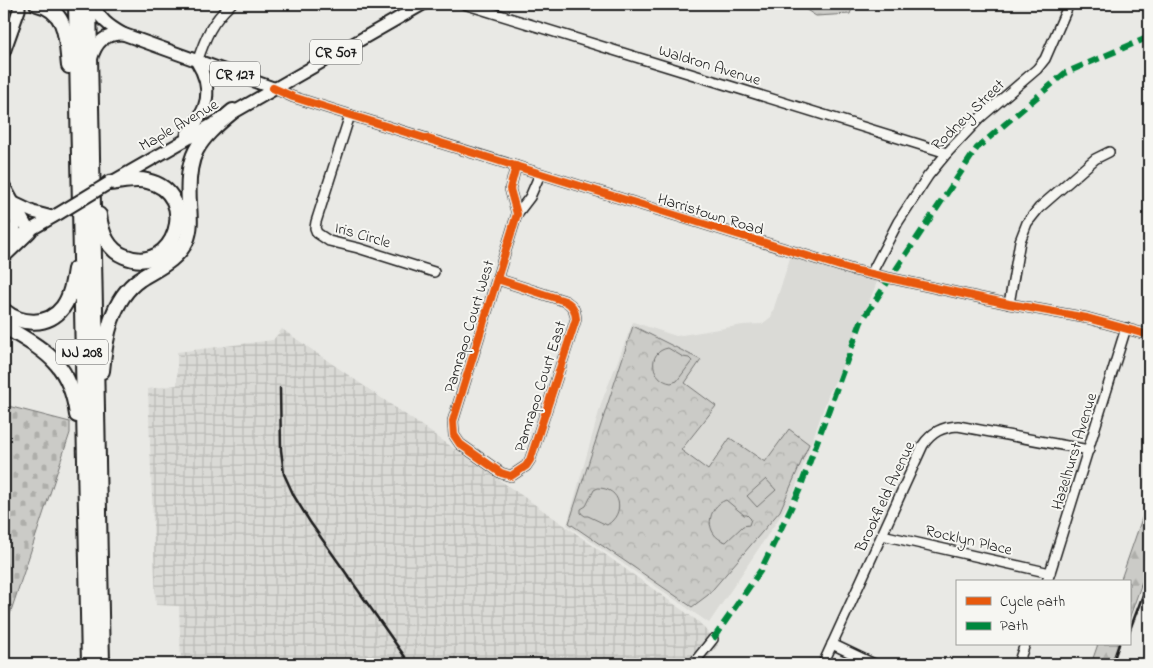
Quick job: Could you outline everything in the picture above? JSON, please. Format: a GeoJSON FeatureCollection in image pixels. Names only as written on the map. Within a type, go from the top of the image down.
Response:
{"type":"FeatureCollection","features":[{"type":"Feature","properties":{"kind":"highway"},"geometry":{"type":"LineString","coordinates":[[37,4],[50,8],[60,18],[77,100]]}},
{"type":"Feature","properties":{"kind":"highway","name":"NJ 208"},"geometry":{"type":"LineString","coordinates":[[76,4],[89,664]]}},
{"type":"Feature","properties":{"kind":"highway","name":"NJ 208"},"geometry":{"type":"LineString","coordinates":[[89,4],[102,664]]}},
{"type":"Feature","properties":{"kind":"highway"},"geometry":{"type":"LineString","coordinates":[[98,457],[103,368],[108,334],[115,310],[131,286],[165,264],[181,249],[187,239],[190,228],[188,180],[191,160],[205,136],[234,111]]}},
{"type":"Feature","properties":{"kind":"highway"},"geometry":{"type":"LineString","coordinates":[[92,156],[102,231],[113,248],[120,254],[140,259],[150,257],[166,248],[178,226],[176,209],[168,193],[162,187],[145,181],[136,180],[109,184]]}},
{"type":"Feature","properties":{"kind":"highway"},"geometry":{"type":"LineString","coordinates":[[4,310],[20,320],[38,322],[55,315],[66,301],[75,270],[79,181]]}},
{"type":"Feature","properties":{"kind":"highway"},"geometry":{"type":"LineString","coordinates":[[4,256],[29,230]]}},
{"type":"Feature","properties":{"kind":"highway"},"geometry":{"type":"LineString","coordinates":[[4,326],[50,355],[62,369],[70,386],[77,418],[86,524]]}},
{"type":"Feature","properties":{"kind":"main road"},"geometry":{"type":"LineString","coordinates":[[4,52],[19,10],[19,4]]}},
{"type":"Feature","properties":{"kind":"main road","name":"Harristown Road"},"geometry":{"type":"LineString","coordinates":[[94,4],[100,17],[123,34],[273,88]]}},
{"type":"Feature","properties":{"kind":"main road","name":"Maple Avenue"},"geometry":{"type":"LineString","coordinates":[[8,243],[273,88],[423,4]]}},
{"type":"Feature","properties":{"kind":"main road"},"geometry":{"type":"LineString","coordinates":[[90,68],[94,51],[102,39],[108,35],[123,34]]}},
{"type":"Feature","properties":{"kind":"main road"},"geometry":{"type":"LineString","coordinates":[[181,141],[198,120],[206,104],[208,86],[206,77],[197,62]]}},
{"type":"Feature","properties":{"kind":"main road"},"geometry":{"type":"LineString","coordinates":[[4,186],[29,230]]}},
{"type":"Feature","properties":{"kind":"main road"},"geometry":{"type":"LineString","coordinates":[[14,203],[33,212],[55,215]]}},
{"type":"Feature","properties":{"kind":"main road"},"geometry":{"type":"LineString","coordinates":[[8,243],[16,224],[14,203]]}},
{"type":"Feature","properties":{"kind":"street"},"geometry":{"type":"LineString","coordinates":[[197,62],[207,33],[231,4]]}},
{"type":"Feature","properties":{"kind":"street","name":"Waldron Avenue"},"geometry":{"type":"LineString","coordinates":[[464,4],[947,152]]}},
{"type":"Feature","properties":{"kind":"street","name":"Rodney Street"},"geometry":{"type":"LineString","coordinates":[[871,274],[898,222],[928,176],[947,152],[981,117],[1037,70],[1050,51],[1068,4]]}},
{"type":"Feature","properties":{"kind":"street","name":"Harristown Road"},"geometry":{"type":"LineString","coordinates":[[273,88],[293,97],[812,259],[871,274],[1010,304],[1087,318],[1149,335]]}},
{"type":"Feature","properties":{"kind":"street","name":"Iris Circle"},"geometry":{"type":"LineString","coordinates":[[350,115],[316,222],[315,228],[317,233],[328,241],[358,248],[434,272]]}},
{"type":"Feature","properties":{"kind":"street"},"geometry":{"type":"LineString","coordinates":[[1010,304],[1020,241],[1027,223],[1039,208],[1095,159],[1109,152]]}},
{"type":"Feature","properties":{"kind":"street"},"geometry":{"type":"LineString","coordinates":[[516,166],[510,189],[517,214]]}},
{"type":"Feature","properties":{"kind":"street"},"geometry":{"type":"LineString","coordinates":[[517,214],[530,197],[540,174]]}},
{"type":"Feature","properties":{"kind":"street","name":"Pamrapo Court West"},"geometry":{"type":"LineString","coordinates":[[501,473],[460,444],[452,428],[517,214]]}},
{"type":"Feature","properties":{"kind":"street","name":"Pamrapo Court East"},"geometry":{"type":"LineString","coordinates":[[497,279],[565,301],[574,308],[576,319],[530,460],[516,474],[511,476],[501,473]]}},
{"type":"Feature","properties":{"kind":"street","name":"Hazelhurst Avenue"},"geometry":{"type":"LineString","coordinates":[[1049,577],[1126,328]]}},
{"type":"Feature","properties":{"kind":"street","name":"Brookfield Avenue"},"geometry":{"type":"LineString","coordinates":[[823,664],[923,445],[934,433],[949,426],[966,427],[1089,450]]}},
{"type":"Feature","properties":{"kind":"street","name":"Rocklyn Place"},"geometry":{"type":"LineString","coordinates":[[882,535],[1049,577]]}},
{"type":"Feature","properties":{"kind":"street"},"geometry":{"type":"LineString","coordinates":[[693,664],[713,639]]}},
{"type":"Feature","properties":{"kind":"street"},"geometry":{"type":"LineString","coordinates":[[832,644],[874,664]]}},
{"type":"Feature","properties":{"kind":"street"},"geometry":{"type":"LineString","coordinates":[[1018,664],[1025,646]]}},
{"type":"Feature","properties":{"kind":"shaded area"},"geometry":{"type":"Polygon","coordinates":[[[792,252],[879,277],[847,357],[829,393],[791,500],[709,623],[567,525],[602,401],[633,322],[676,336],[743,325],[762,324],[771,317],[792,252]]]}},
{"type":"Feature","properties":{"kind":"shaded area"},"geometry":{"type":"Polygon","coordinates":[[[282,329],[567,527],[699,622],[718,645],[703,664],[181,664],[179,606],[156,605],[148,389],[177,385],[177,352],[273,340],[282,329]]]}},
{"type":"Feature","properties":{"kind":"green space"},"geometry":{"type":"Polygon","coordinates":[[[797,4],[854,4],[850,14],[816,16],[797,4]]]}},
{"type":"Feature","properties":{"kind":"green space"},"geometry":{"type":"Polygon","coordinates":[[[633,326],[701,360],[685,383],[716,406],[681,450],[708,470],[730,438],[765,462],[789,429],[809,444],[780,511],[708,595],[692,607],[569,523],[633,326]]]}},
{"type":"Feature","properties":{"kind":"green space"},"geometry":{"type":"Polygon","coordinates":[[[668,348],[692,361],[677,381],[671,383],[659,377],[655,372],[654,366],[656,355],[668,348]]]}},
{"type":"Feature","properties":{"kind":"green space"},"geometry":{"type":"Polygon","coordinates":[[[4,405],[70,422],[70,433],[4,632],[4,405]]]}},
{"type":"Feature","properties":{"kind":"green space"},"geometry":{"type":"Polygon","coordinates":[[[766,479],[776,490],[757,507],[747,496],[766,479]]]}},
{"type":"Feature","properties":{"kind":"green space"},"geometry":{"type":"Polygon","coordinates":[[[598,488],[612,492],[618,502],[617,514],[607,525],[581,513],[581,509],[586,506],[594,490],[598,488]]]}},
{"type":"Feature","properties":{"kind":"green space"},"geometry":{"type":"Polygon","coordinates":[[[1149,498],[1149,563],[1130,616],[1130,580],[1121,580],[1149,498]]]}},
{"type":"Feature","properties":{"kind":"green space"},"geometry":{"type":"Polygon","coordinates":[[[726,500],[751,519],[749,525],[743,526],[726,542],[714,534],[710,521],[714,509],[726,500]]]}},
{"type":"Feature","properties":{"kind":"green space"},"geometry":{"type":"Polygon","coordinates":[[[1097,646],[1119,646],[1113,664],[1091,664],[1097,646]]]}},
{"type":"Feature","properties":{"kind":"railway"},"geometry":{"type":"LineString","coordinates":[[280,388],[281,450],[284,474],[294,496],[310,522],[410,664]]}},
{"type":"Feature","properties":{"kind":"railway"},"geometry":{"type":"LineString","coordinates":[[1142,585],[1149,567]]}},
{"type":"Feature","properties":{"kind":"railway"},"geometry":{"type":"LineString","coordinates":[[1130,629],[1149,579]]}},
{"type":"Feature","properties":{"kind":"railway"},"geometry":{"type":"LineString","coordinates":[[1112,664],[1118,646]]}},
{"type":"Feature","properties":{"kind":"marked path"},"geometry":{"type":"LineString","coordinates":[[713,639],[761,570],[799,491],[861,322],[977,148],[1065,73],[1149,37]]}},
{"type":"Feature","properties":{"kind":"cycle path"},"geometry":{"type":"LineString","coordinates":[[273,88],[293,97],[350,115],[853,270],[1009,304],[1087,318],[1149,335]]}},
{"type":"Feature","properties":{"kind":"cycle path"},"geometry":{"type":"LineString","coordinates":[[497,279],[565,301],[573,308],[576,319],[530,460],[526,466],[511,476],[501,473],[460,444],[454,435],[453,421],[517,214],[510,189],[516,166]]}}]}
